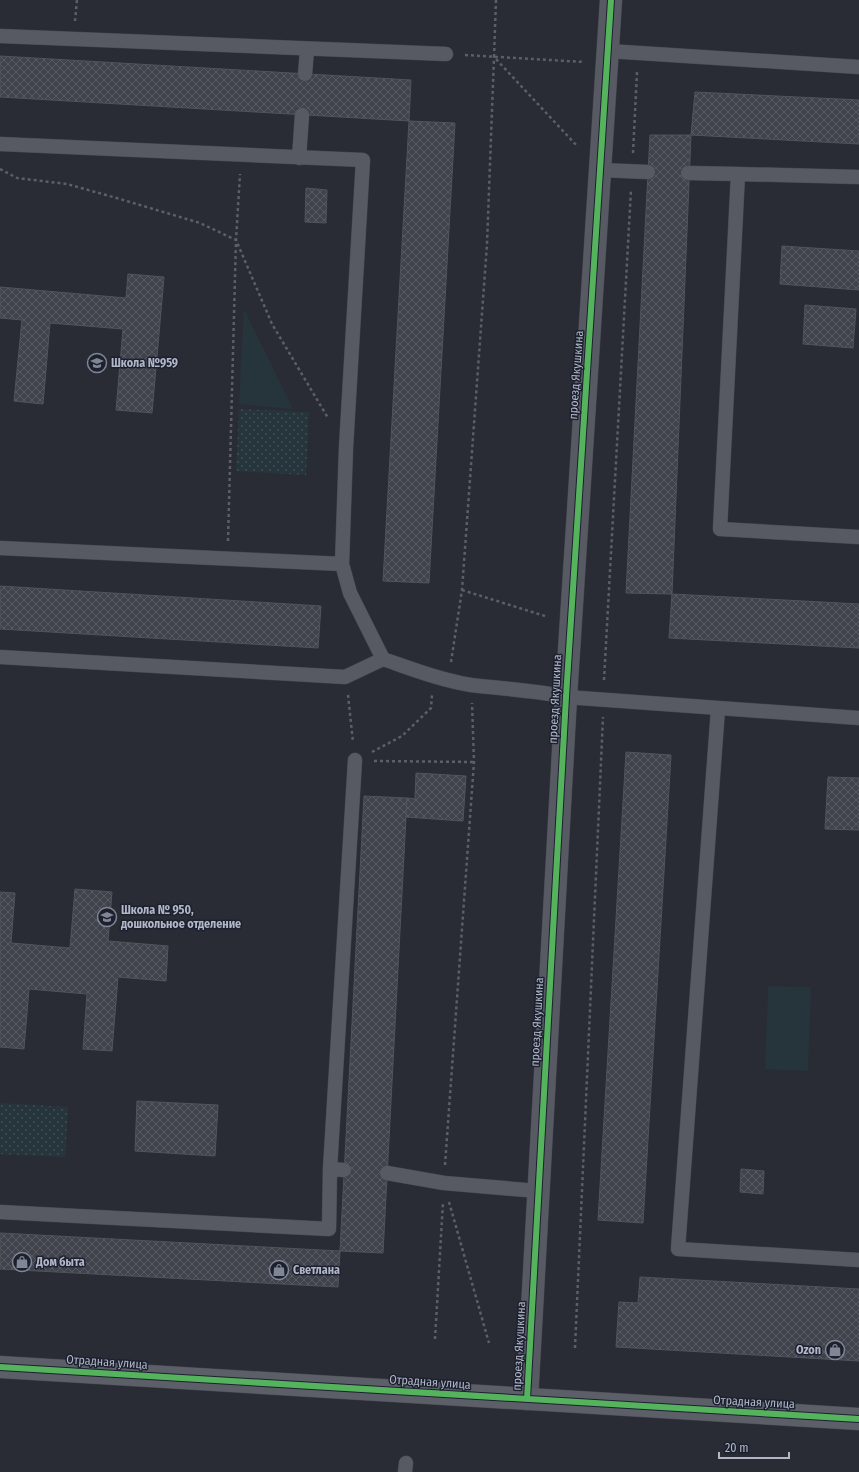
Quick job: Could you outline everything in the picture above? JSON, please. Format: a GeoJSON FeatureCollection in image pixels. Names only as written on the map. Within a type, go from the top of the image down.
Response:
{"type":"FeatureCollection","features":[{"type":"Feature","properties":{"kind":"street","name":"проезд Якушкина"},"geometry":{"type":"LineString","coordinates":[[527,1399],[570,625],[611,0]]}},
{"type":"Feature","properties":{"kind":"street","name":"Отрадная улица"},"geometry":{"type":"LineString","coordinates":[[0,1367],[859,1419]]}},
{"type":"Feature","properties":{"kind":"lane"},"geometry":{"type":"LineString","coordinates":[[0,36],[307,50],[446,54]]}},
{"type":"Feature","properties":{"kind":"lane"},"geometry":{"type":"LineString","coordinates":[[305,74],[307,50]]}},
{"type":"Feature","properties":{"kind":"lane"},"geometry":{"type":"LineString","coordinates":[[607,57],[859,67]]}},
{"type":"Feature","properties":{"kind":"lane"},"geometry":{"type":"LineString","coordinates":[[299,158],[302,115]]}},
{"type":"Feature","properties":{"kind":"lane"},"geometry":{"type":"LineString","coordinates":[[0,144],[363,160],[346,448],[342,564],[350,593],[383,659],[433,677],[471,685],[538,691],[566,697],[859,718]]}},
{"type":"Feature","properties":{"kind":"lane"},"geometry":{"type":"LineString","coordinates":[[600,170],[648,172]]}},
{"type":"Feature","properties":{"kind":"lane"},"geometry":{"type":"LineString","coordinates":[[688,172],[859,177]]}},
{"type":"Feature","properties":{"kind":"lane"},"geometry":{"type":"LineString","coordinates":[[738,174],[720,529],[859,538]]}},
{"type":"Feature","properties":{"kind":"lane"},"geometry":{"type":"LineString","coordinates":[[0,548],[342,564]]}},
{"type":"Feature","properties":{"kind":"lane"},"geometry":{"type":"LineString","coordinates":[[0,657],[345,677],[383,659]]}},
{"type":"Feature","properties":{"kind":"lane"},"geometry":{"type":"LineString","coordinates":[[718,709],[678,1249],[859,1260]]}},
{"type":"Feature","properties":{"kind":"lane"},"geometry":{"type":"LineString","coordinates":[[0,1212],[329,1230],[337,1170],[355,760]]}},
{"type":"Feature","properties":{"kind":"lane"},"geometry":{"type":"LineString","coordinates":[[387,1174],[444,1183],[538,1190]]}},
{"type":"Feature","properties":{"kind":"path"},"geometry":{"type":"LineString","coordinates":[[448,680],[462,590],[487,244],[496,0]]}},
{"type":"Feature","properties":{"kind":"path"},"geometry":{"type":"LineString","coordinates":[[446,54],[494,57],[607,57]]}},
{"type":"Feature","properties":{"kind":"path"},"geometry":{"type":"LineString","coordinates":[[494,57],[600,170]]}},
{"type":"Feature","properties":{"kind":"path"},"geometry":{"type":"LineString","coordinates":[[228,559],[236,240],[241,155]]}},
{"type":"Feature","properties":{"kind":"path"},"geometry":{"type":"LineString","coordinates":[[0,169],[17,178],[67,184],[171,214],[200,223],[236,240],[272,324],[346,448]]}},
{"type":"Feature","properties":{"kind":"path"},"geometry":{"type":"LineString","coordinates":[[462,590],[570,625]]}},
{"type":"Feature","properties":{"kind":"path"},"geometry":{"type":"LineString","coordinates":[[345,677],[355,760]]}},
{"type":"Feature","properties":{"kind":"path"},"geometry":{"type":"LineString","coordinates":[[355,760],[402,736],[431,708],[433,677]]}},
{"type":"Feature","properties":{"kind":"path"},"geometry":{"type":"LineString","coordinates":[[435,1339],[444,1183],[474,762],[471,685]]}},
{"type":"Feature","properties":{"kind":"path"},"geometry":{"type":"LineString","coordinates":[[355,760],[474,762]]}},
{"type":"Feature","properties":{"kind":"path"},"geometry":{"type":"LineString","coordinates":[[444,1183],[489,1343]]}},
{"type":"Feature","properties":{"kind":"shaded area"},"geometry":{"type":"Polygon","coordinates":[[[244,309],[293,409],[239,404],[244,309]]]}},
{"type":"Feature","properties":{"kind":"shaded area"},"geometry":{"type":"Polygon","coordinates":[[[239,409],[309,412],[306,475],[236,471],[239,409]]]}},
{"type":"Feature","properties":{"kind":"shaded area"},"geometry":{"type":"Polygon","coordinates":[[[768,986],[811,987],[808,1071],[765,1069],[768,986]]]}},
{"type":"Feature","properties":{"kind":"shaded area"},"geometry":{"type":"Polygon","coordinates":[[[0,1103],[68,1107],[65,1157],[0,1154],[0,1103]]]}},
{"type":"Feature","properties":{"kind":"building"},"geometry":{"type":"Polygon","coordinates":[[[0,56],[411,80],[409,121],[0,97],[0,56]]]}},
{"type":"Feature","properties":{"kind":"building"},"geometry":{"type":"Polygon","coordinates":[[[695,92],[859,100],[859,144],[691,135],[695,92]]]}},
{"type":"Feature","properties":{"kind":"building"},"geometry":{"type":"Polygon","coordinates":[[[409,121],[455,123],[429,583],[383,581],[409,121]]]}},
{"type":"Feature","properties":{"kind":"building"},"geometry":{"type":"Polygon","coordinates":[[[650,135],[691,135],[672,594],[626,593],[650,135]]]}},
{"type":"Feature","properties":{"kind":"building"},"geometry":{"type":"Polygon","coordinates":[[[306,188],[327,190],[326,223],[305,222],[306,188]]]}},
{"type":"Feature","properties":{"kind":"building"},"geometry":{"type":"Polygon","coordinates":[[[782,246],[859,251],[859,290],[780,284],[782,246]]]}},
{"type":"Feature","properties":{"kind":"building"},"geometry":{"type":"Polygon","coordinates":[[[128,274],[164,277],[152,413],[116,410],[123,329],[50,323],[43,404],[14,401],[22,320],[0,318],[0,287],[126,298],[128,274]]]}},
{"type":"Feature","properties":{"kind":"building"},"geometry":{"type":"Polygon","coordinates":[[[805,305],[856,309],[853,348],[803,344],[805,305]]]}},
{"type":"Feature","properties":{"kind":"building"},"geometry":{"type":"Polygon","coordinates":[[[0,586],[321,606],[318,648],[0,629],[0,586]]]}},
{"type":"Feature","properties":{"kind":"building"},"geometry":{"type":"Polygon","coordinates":[[[672,594],[859,604],[859,648],[669,638],[672,594]]]}},
{"type":"Feature","properties":{"kind":"building"},"geometry":{"type":"Polygon","coordinates":[[[626,752],[671,755],[643,1223],[598,1220],[626,752]]]}},
{"type":"Feature","properties":{"kind":"building"},"geometry":{"type":"Polygon","coordinates":[[[416,773],[466,776],[463,821],[406,817],[407,798],[415,799],[416,773]]]}},
{"type":"Feature","properties":{"kind":"building"},"geometry":{"type":"Polygon","coordinates":[[[828,777],[859,778],[859,830],[825,829],[828,777]]]}},
{"type":"Feature","properties":{"kind":"building"},"geometry":{"type":"Polygon","coordinates":[[[364,796],[407,798],[383,1253],[340,1251],[364,796]]]}},
{"type":"Feature","properties":{"kind":"building"},"geometry":{"type":"Polygon","coordinates":[[[75,889],[112,892],[108,941],[168,946],[166,981],[118,977],[112,1051],[83,1049],[87,994],[29,989],[24,1049],[0,1047],[0,892],[15,893],[11,943],[70,948],[75,889]]]}},
{"type":"Feature","properties":{"kind":"building"},"geometry":{"type":"Polygon","coordinates":[[[137,1101],[218,1105],[215,1156],[135,1151],[137,1101]]]}},
{"type":"Feature","properties":{"kind":"building"},"geometry":{"type":"Polygon","coordinates":[[[741,1169],[764,1171],[763,1194],[740,1192],[741,1169]]]}},
{"type":"Feature","properties":{"kind":"building"},"geometry":{"type":"Polygon","coordinates":[[[0,1233],[340,1251],[338,1287],[0,1269],[0,1233]]]}},
{"type":"Feature","properties":{"kind":"building"},"geometry":{"type":"Polygon","coordinates":[[[640,1277],[859,1289],[859,1361],[616,1347],[619,1302],[638,1303],[640,1277]]]}},
{"type":"Feature","properties":{"kind":"cycle path"},"geometry":{"type":"LineString","coordinates":[[527,1399],[566,697],[611,0]]}},
{"type":"Feature","properties":{"kind":"cycle path"},"geometry":{"type":"LineString","coordinates":[[0,1367],[859,1419]]}},
{"type":"Feature","properties":{"kind":"place","name":"Школа №959"},"geometry":{"type":"Point","coordinates":[97,363]}},
{"type":"Feature","properties":{"kind":"place","name":"Школа № 950, дошкольное отделение"},"geometry":{"type":"Point","coordinates":[107,917]}},
{"type":"Feature","properties":{"kind":"place","name":"Дом быта"},"geometry":{"type":"Point","coordinates":[22,1262]}},
{"type":"Feature","properties":{"kind":"place","name":"Светлана"},"geometry":{"type":"Point","coordinates":[279,1270]}},
{"type":"Feature","properties":{"kind":"place","name":"Ozon"},"geometry":{"type":"Point","coordinates":[835,1350]}}]}
